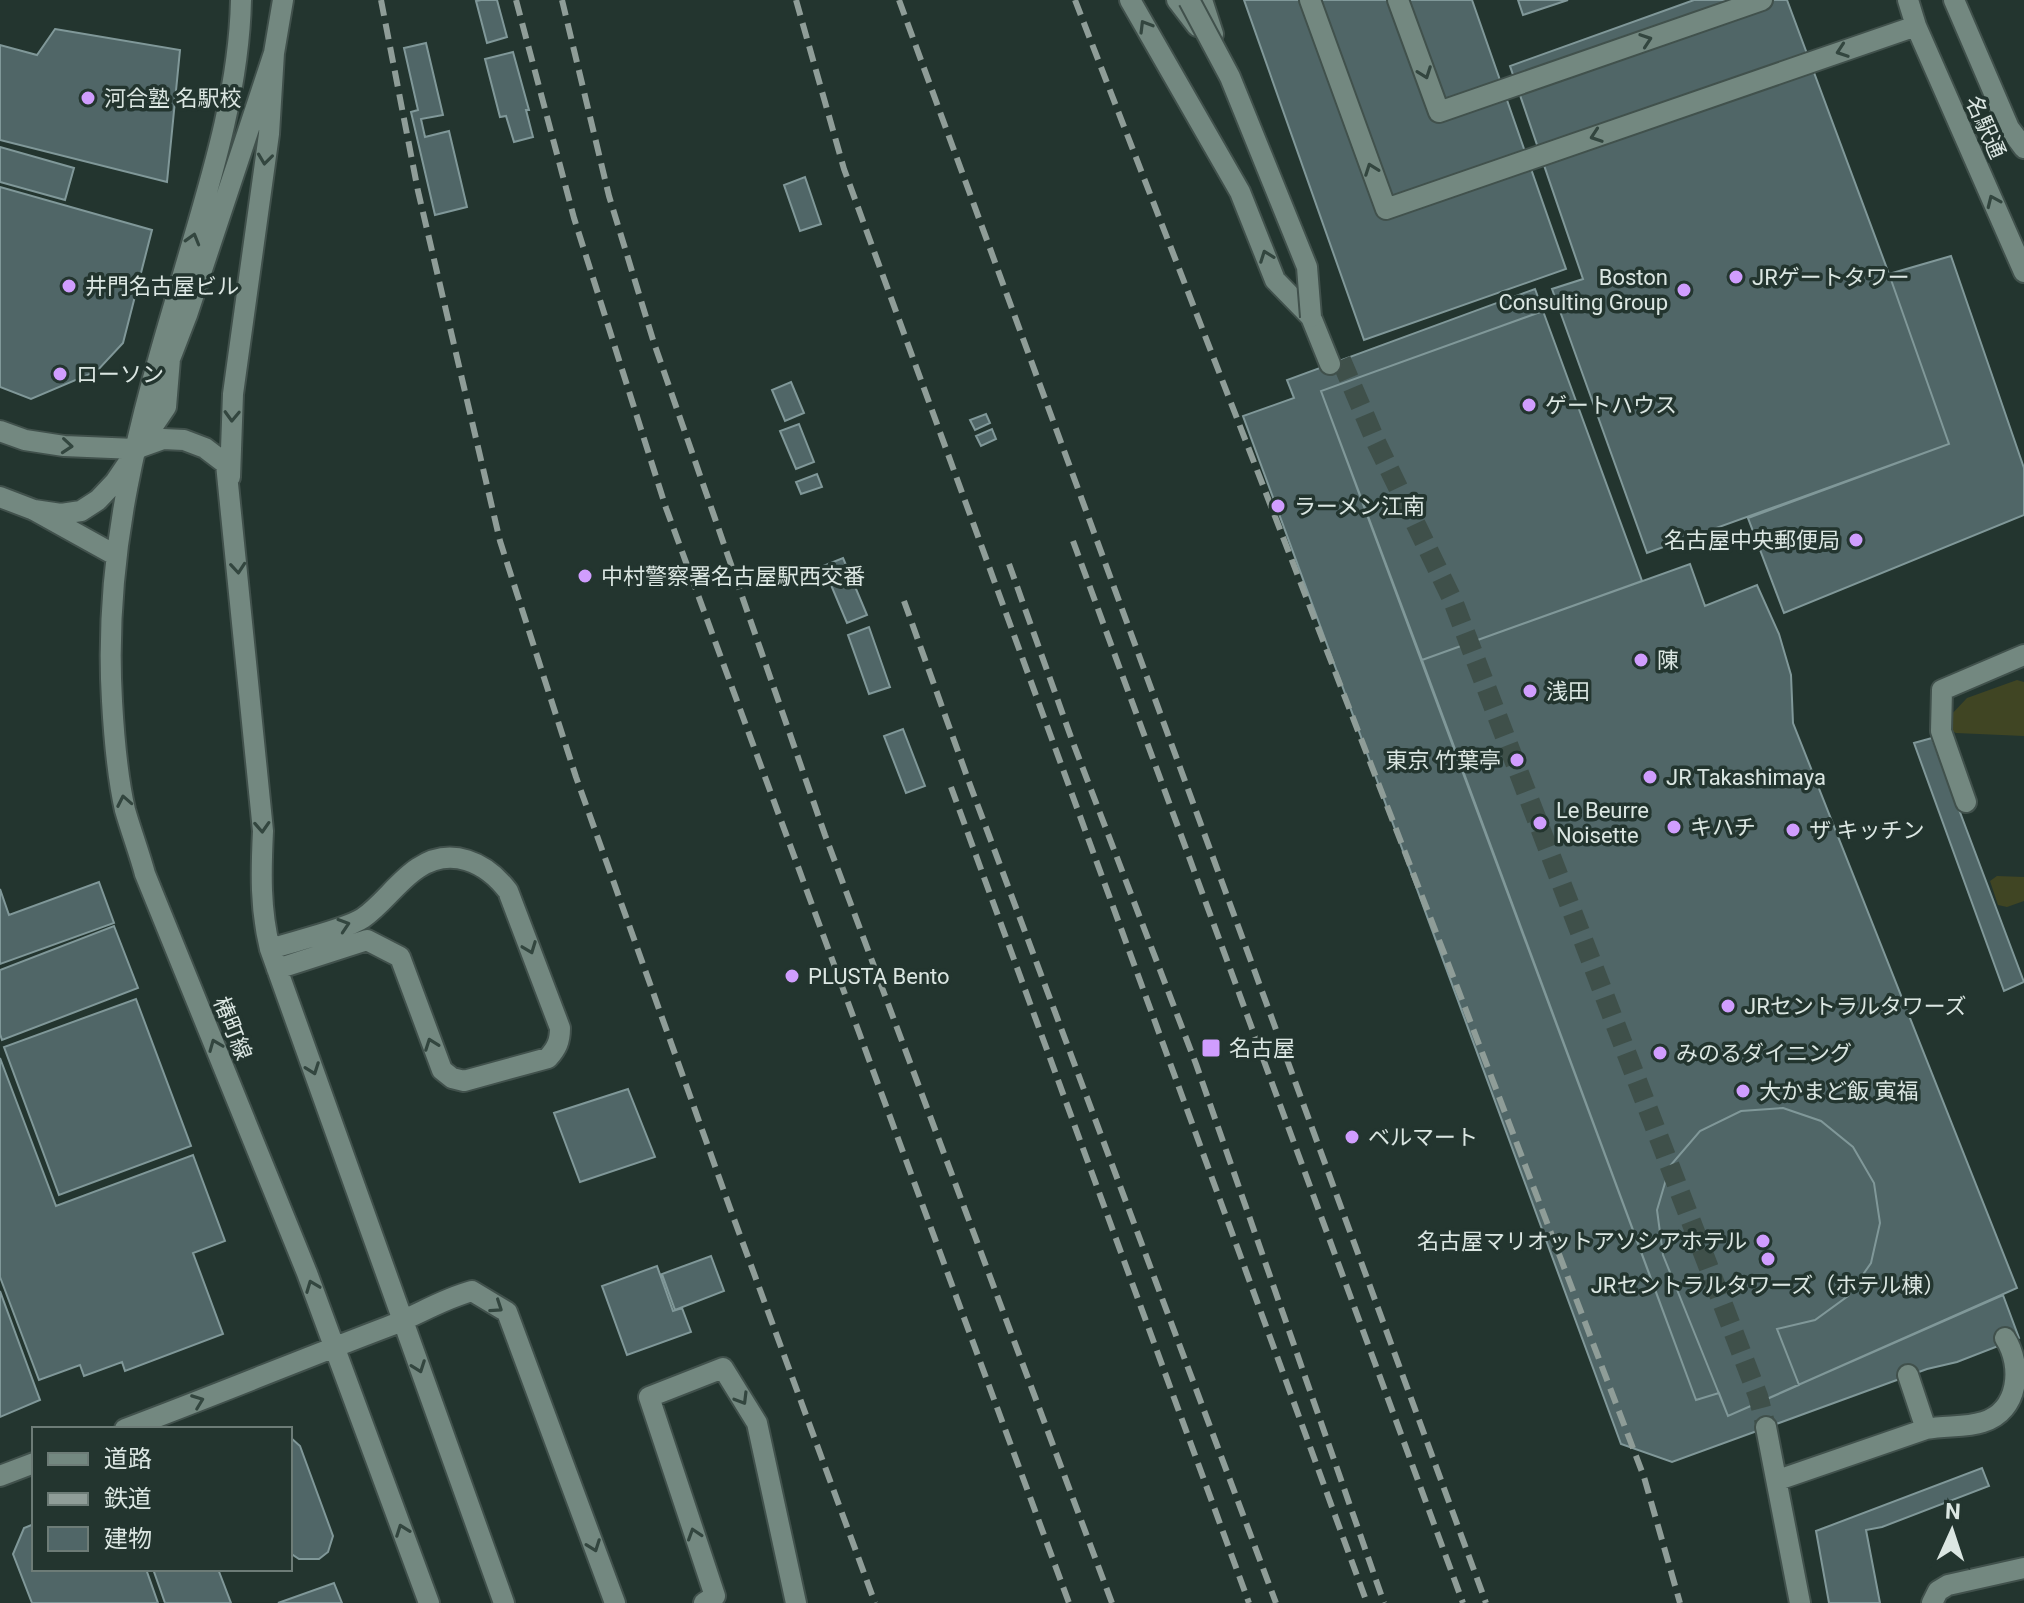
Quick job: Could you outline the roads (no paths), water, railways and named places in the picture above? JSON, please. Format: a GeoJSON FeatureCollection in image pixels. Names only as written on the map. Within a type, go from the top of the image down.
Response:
{"type":"FeatureCollection","features":[{"type":"Feature","properties":{"kind":"street"},"geometry":{"type":"LineString","coordinates":[[135,449],[212,175],[230,95],[241,28],[241,0]]}},
{"type":"Feature","properties":{"kind":"street"},"geometry":{"type":"LineString","coordinates":[[230,491],[233,394],[269,134],[274,53],[283,0]]}},
{"type":"Feature","properties":{"kind":"street"},"geometry":{"type":"LineString","coordinates":[[1130,0],[1240,192],[1275,280],[1311,317],[1336,362],[1257,139],[1221,58],[1202,0]]}},
{"type":"Feature","properties":{"kind":"street"},"geometry":{"type":"LineString","coordinates":[[1177,0],[1221,58]]}},
{"type":"Feature","properties":{"kind":"street"},"geometry":{"type":"LineString","coordinates":[[1189,0],[1230,77],[1307,267],[1311,317]]}},
{"type":"Feature","properties":{"kind":"street"},"geometry":{"type":"LineString","coordinates":[[1310,0],[1386,209],[1916,26],[1924,0]]}},
{"type":"Feature","properties":{"kind":"street"},"geometry":{"type":"LineString","coordinates":[[1398,0],[1439,112],[1762,0]]}},
{"type":"Feature","properties":{"kind":"street","name":"名駅通"},"geometry":{"type":"LineString","coordinates":[[1908,0],[1916,26],[2024,272]]}},
{"type":"Feature","properties":{"kind":"street","name":"名駅通"},"geometry":{"type":"LineString","coordinates":[[1954,0],[2009,128],[2024,148]]}},
{"type":"Feature","properties":{"kind":"street"},"geometry":{"type":"LineString","coordinates":[[34,510],[61,514],[81,511],[98,500],[115,482],[166,407],[170,359],[274,53]]}},
{"type":"Feature","properties":{"kind":"street"},"geometry":{"type":"LineString","coordinates":[[0,431],[25,440],[64,446],[135,449],[163,439],[184,440],[205,448],[226,464],[263,831],[263,923],[504,1603]]}},
{"type":"Feature","properties":{"kind":"street","name":"椿町線"},"geometry":{"type":"LineString","coordinates":[[135,449],[115,555],[109,614],[114,738],[125,809],[145,874],[335,1347],[429,1603]]}},
{"type":"Feature","properties":{"kind":"street"},"geometry":{"type":"LineString","coordinates":[[0,497],[34,510],[115,555]]}},
{"type":"Feature","properties":{"kind":"street"},"geometry":{"type":"LineString","coordinates":[[1966,802],[1941,731],[1942,690],[2024,655]]}},
{"type":"Feature","properties":{"kind":"street"},"geometry":{"type":"LineString","coordinates":[[270,949],[361,920],[416,869],[436,860],[457,858],[477,863],[495,874],[508,891],[560,1028],[560,1039],[548,1058],[464,1081],[452,1078],[442,1070],[400,957],[367,940],[277,969]]}},
{"type":"Feature","properties":{"kind":"street"},"geometry":{"type":"LineString","coordinates":[[130,1427],[472,1291],[507,1312],[615,1603]]}},
{"type":"Feature","properties":{"kind":"street"},"geometry":{"type":"LineString","coordinates":[[1778,1480],[1926,1429],[1970,1424],[1995,1416],[2005,1408],[2015,1383],[2015,1360],[2005,1338]]}},
{"type":"Feature","properties":{"kind":"street"},"geometry":{"type":"LineString","coordinates":[[704,1603],[715,1596],[649,1397],[723,1368],[757,1423],[796,1603]]}},
{"type":"Feature","properties":{"kind":"street"},"geometry":{"type":"LineString","coordinates":[[1908,1375],[1926,1429]]}},
{"type":"Feature","properties":{"kind":"street"},"geometry":{"type":"LineString","coordinates":[[1766,1427],[1800,1603]]}},
{"type":"Feature","properties":{"kind":"street"},"geometry":{"type":"LineString","coordinates":[[0,1476],[32,1464]]}},
{"type":"Feature","properties":{"kind":"street"},"geometry":{"type":"LineString","coordinates":[[1932,1603],[1938,1591],[1950,1594],[2024,1568]]}},
{"type":"Feature","properties":{"kind":"tunnel"},"geometry":{"type":"LineString","coordinates":[[1341,360],[1376,442],[1453,601],[1758,1396],[1766,1427]]}},
{"type":"Feature","properties":{"kind":"railway"},"geometry":{"type":"LineString","coordinates":[[381,0],[418,191],[500,541],[576,777],[875,1603]]}},
{"type":"Feature","properties":{"kind":"railway"},"geometry":{"type":"LineString","coordinates":[[516,0],[574,218],[666,508],[1069,1603]]}},
{"type":"Feature","properties":{"kind":"railway"},"geometry":{"type":"LineString","coordinates":[[562,0],[609,196],[654,343],[825,835],[1112,1603]]}},
{"type":"Feature","properties":{"kind":"railway"},"geometry":{"type":"LineString","coordinates":[[796,0],[844,169],[1367,1603]]}},
{"type":"Feature","properties":{"kind":"railway"},"geometry":{"type":"LineString","coordinates":[[899,0],[1486,1603]]}},
{"type":"Feature","properties":{"kind":"railway"},"geometry":{"type":"LineString","coordinates":[[1075,0],[1644,1477],[1680,1603]]}},
{"type":"Feature","properties":{"kind":"railway"},"geometry":{"type":"LineString","coordinates":[[1073,541],[1463,1603]]}},
{"type":"Feature","properties":{"kind":"railway"},"geometry":{"type":"LineString","coordinates":[[1009,564],[1072,740],[1196,1064],[1384,1603]]}},
{"type":"Feature","properties":{"kind":"railway"},"geometry":{"type":"LineString","coordinates":[[904,601],[1276,1603]]}},
{"type":"Feature","properties":{"kind":"railway"},"geometry":{"type":"LineString","coordinates":[[951,787],[1249,1603]]}},
{"type":"Feature","properties":{"kind":"place","name":"河合塾 名駅校"},"geometry":{"type":"Point","coordinates":[88,98]}},
{"type":"Feature","properties":{"kind":"place","name":"JRゲートタワー"},"geometry":{"type":"Point","coordinates":[1736,277]}},
{"type":"Feature","properties":{"kind":"place","name":"井門名古屋ビル"},"geometry":{"type":"Point","coordinates":[69,286]}},
{"type":"Feature","properties":{"kind":"place","name":"Boston Consulting Group"},"geometry":{"type":"Point","coordinates":[1684,290]}},
{"type":"Feature","properties":{"kind":"place","name":"ローソン"},"geometry":{"type":"Point","coordinates":[60,374]}},
{"type":"Feature","properties":{"kind":"place","name":"ゲートハウス"},"geometry":{"type":"Point","coordinates":[1529,405]}},
{"type":"Feature","properties":{"kind":"place","name":"ラーメン江南"},"geometry":{"type":"Point","coordinates":[1278,506]}},
{"type":"Feature","properties":{"kind":"place","name":"名古屋中央郵便局"},"geometry":{"type":"Point","coordinates":[1856,540]}},
{"type":"Feature","properties":{"kind":"place","name":"中村警察署名古屋駅西交番"},"geometry":{"type":"Point","coordinates":[585,576]}},
{"type":"Feature","properties":{"kind":"place","name":"陳"},"geometry":{"type":"Point","coordinates":[1641,660]}},
{"type":"Feature","properties":{"kind":"place","name":"浅田"},"geometry":{"type":"Point","coordinates":[1530,691]}},
{"type":"Feature","properties":{"kind":"place","name":"東京 竹葉亭"},"geometry":{"type":"Point","coordinates":[1517,760]}},
{"type":"Feature","properties":{"kind":"place","name":"JR Takashimaya"},"geometry":{"type":"Point","coordinates":[1650,777]}},
{"type":"Feature","properties":{"kind":"place","name":"Le Beurre Noisette"},"geometry":{"type":"Point","coordinates":[1540,823]}},
{"type":"Feature","properties":{"kind":"place","name":"キハチ"},"geometry":{"type":"Point","coordinates":[1674,827]}},
{"type":"Feature","properties":{"kind":"place","name":"ザ キッチン"},"geometry":{"type":"Point","coordinates":[1793,830]}},
{"type":"Feature","properties":{"kind":"place","name":"PLUSTA Bento"},"geometry":{"type":"Point","coordinates":[792,976]}},
{"type":"Feature","properties":{"kind":"place","name":"JRセントラルタワーズ"},"geometry":{"type":"Point","coordinates":[1728,1006]}},
{"type":"Feature","properties":{"kind":"place","name":"名古屋"},"geometry":{"type":"Point","coordinates":[1211,1048]}},
{"type":"Feature","properties":{"kind":"place","name":"みのるダイニング"},"geometry":{"type":"Point","coordinates":[1660,1053]}},
{"type":"Feature","properties":{"kind":"place","name":"大かまど飯 寅福"},"geometry":{"type":"Point","coordinates":[1743,1091]}},
{"type":"Feature","properties":{"kind":"place","name":"ベルマート"},"geometry":{"type":"Point","coordinates":[1352,1137]}},
{"type":"Feature","properties":{"kind":"place","name":"名古屋マリオットアソシアホテル"},"geometry":{"type":"Point","coordinates":[1763,1241]}},
{"type":"Feature","properties":{"kind":"place","name":"JRセントラルタワーズ（ホテル棟）"},"geometry":{"type":"Point","coordinates":[1768,1259]}}]}
